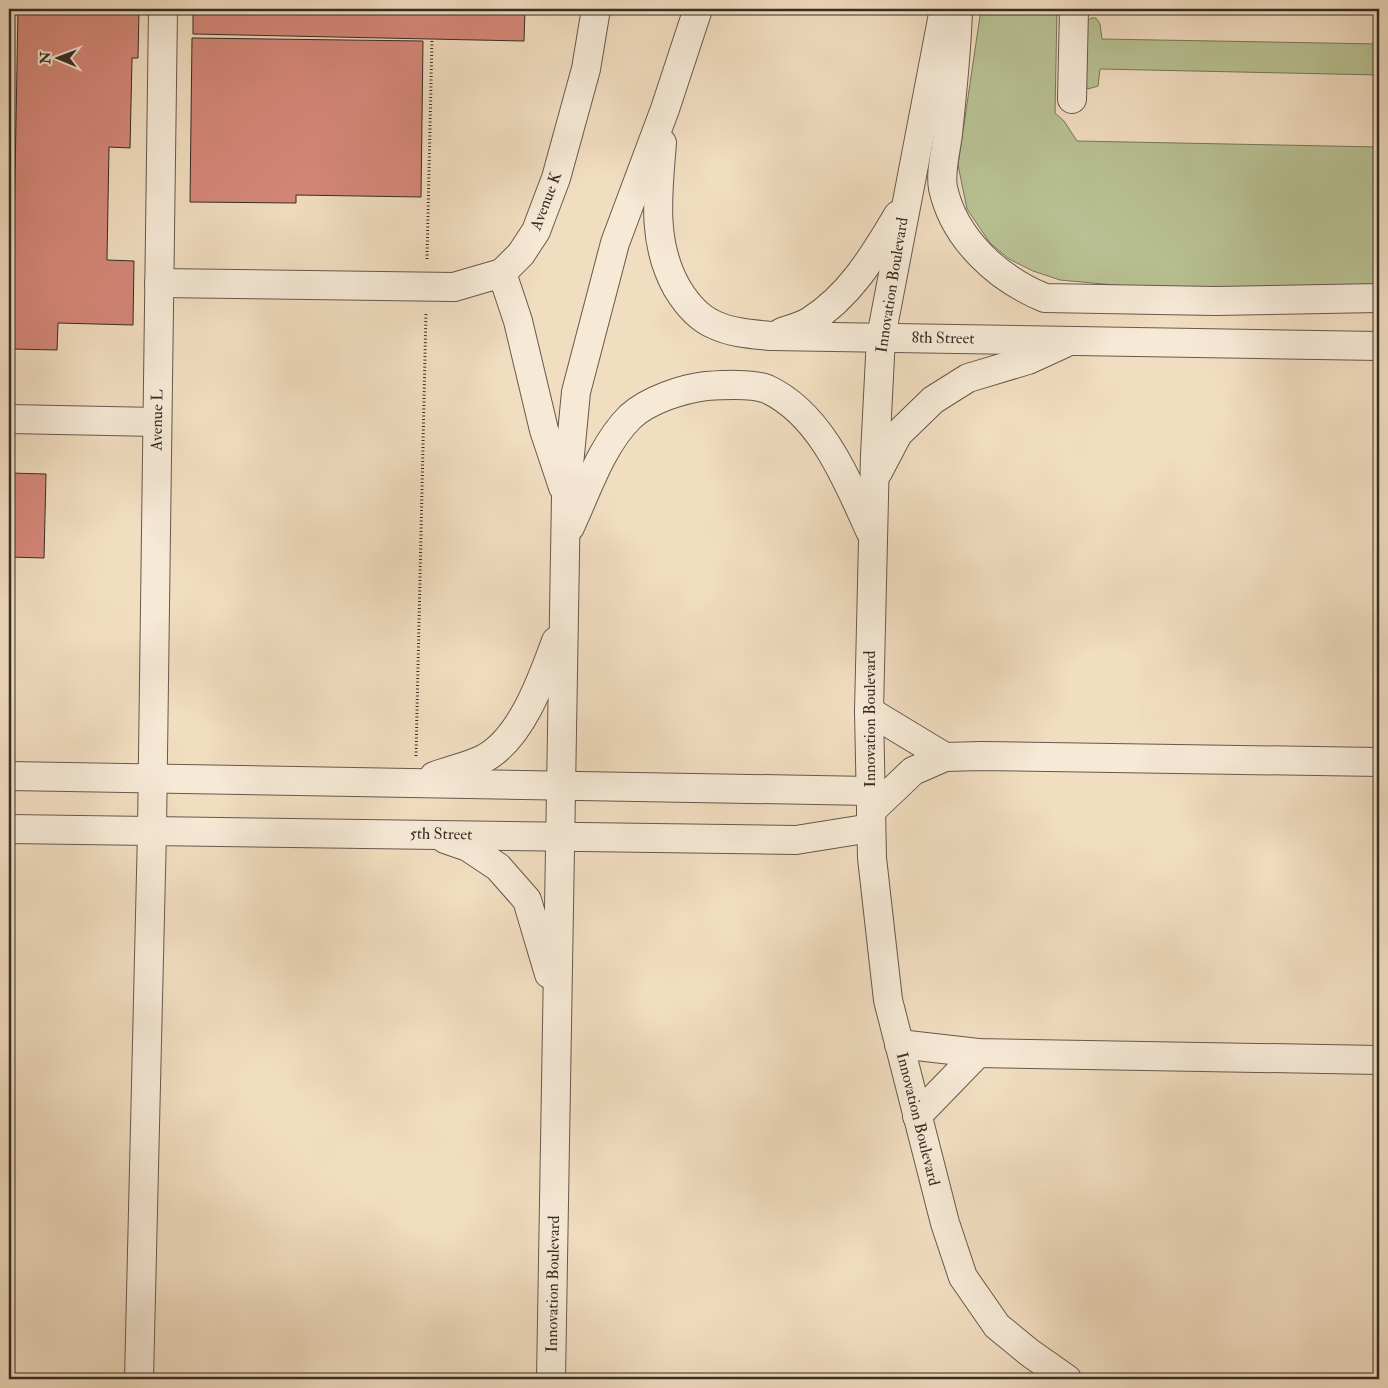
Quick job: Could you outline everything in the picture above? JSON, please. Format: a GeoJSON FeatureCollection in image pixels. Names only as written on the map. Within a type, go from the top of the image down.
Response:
{"type":"FeatureCollection","features":[{"type":"Feature","properties":{"kind":"street","name":"Avenue L"},"geometry":{"type":"LineString","coordinates":[[139,1379],[152,831],[151,779],[163,9]]}},
{"type":"Feature","properties":{"kind":"street","name":"Avenue K"},"geometry":{"type":"LineString","coordinates":[[502,273],[521,254],[536,231],[556,178],[586,69],[596,9]]}},
{"type":"Feature","properties":{"kind":"street","name":"Innovation Boulevard"},"geometry":{"type":"LineString","coordinates":[[551,1379],[566,496],[576,392],[615,243],[666,109],[698,9]]}},
{"type":"Feature","properties":{"kind":"street","name":"Innovation Boulevard"},"geometry":{"type":"LineString","coordinates":[[944,9],[881,337],[874,478],[869,711],[872,858],[888,1000],[945,1223],[963,1277],[997,1326],[1030,1353],[1067,1379]]}},
{"type":"Feature","properties":{"kind":"street"},"geometry":{"type":"LineString","coordinates":[[958,9],[957,48],[942,185],[959,230],[977,250],[1025,290],[1045,298],[1215,301],[1379,298]]}},
{"type":"Feature","properties":{"kind":"street"},"geometry":{"type":"LineString","coordinates":[[1072,99],[1074,9]]}},
{"type":"Feature","properties":{"kind":"street","name":"8th Street"},"geometry":{"type":"LineString","coordinates":[[666,109],[657,210],[660,246],[668,273],[687,305],[714,325],[741,333],[771,336],[1379,346]]}},
{"type":"Feature","properties":{"kind":"street"},"geometry":{"type":"LineString","coordinates":[[771,336],[810,322],[847,291],[868,265],[906,202]]}},
{"type":"Feature","properties":{"kind":"street"},"geometry":{"type":"LineString","coordinates":[[159,283],[454,287],[502,273],[518,321],[544,430],[566,496]]}},
{"type":"Feature","properties":{"kind":"street"},"geometry":{"type":"LineString","coordinates":[[874,478],[898,434],[933,400],[968,378],[1028,360],[1070,341]]}},
{"type":"Feature","properties":{"kind":"street"},"geometry":{"type":"LineString","coordinates":[[565,536],[610,442],[631,416],[661,398],[689,388],[726,384],[766,388],[794,407],[820,436],[841,466],[873,536]]}},
{"type":"Feature","properties":{"kind":"street"},"geometry":{"type":"LineString","coordinates":[[9,419],[157,422]]}},
{"type":"Feature","properties":{"kind":"street"},"geometry":{"type":"LineString","coordinates":[[416,771],[485,758],[512,735],[542,680],[564,620]]}},
{"type":"Feature","properties":{"kind":"street"},"geometry":{"type":"LineString","coordinates":[[869,711],[945,757]]}},
{"type":"Feature","properties":{"kind":"street"},"geometry":{"type":"LineString","coordinates":[[9,776],[151,779],[416,771],[561,785],[871,810],[913,771],[945,757],[1379,762]]}},
{"type":"Feature","properties":{"kind":"street","name":"5th Street"},"geometry":{"type":"LineString","coordinates":[[9,829],[796,840],[871,810]]}},
{"type":"Feature","properties":{"kind":"street"},"geometry":{"type":"LineString","coordinates":[[429,834],[468,847],[498,867],[527,900],[558,1009]]}},
{"type":"Feature","properties":{"kind":"street"},"geometry":{"type":"LineString","coordinates":[[899,1044],[978,1053],[1379,1060]]}},
{"type":"Feature","properties":{"kind":"street"},"geometry":{"type":"LineString","coordinates":[[917,1116],[978,1053]]}},
{"type":"Feature","properties":{"kind":"path"},"geometry":{"type":"LineString","coordinates":[[427,261],[432,39]]}},
{"type":"Feature","properties":{"kind":"path"},"geometry":{"type":"LineString","coordinates":[[416,771],[426,308]]}},
{"type":"Feature","properties":{"kind":"green space"},"geometry":{"type":"Polygon","coordinates":[[[981,9],[1057,9],[1055,113],[1064,121],[1077,141],[1379,147],[1379,287],[1136,287],[1060,280],[1033,271],[1009,259],[990,243],[967,209],[958,165],[981,9]]]}},
{"type":"Feature","properties":{"kind":"green space"},"geometry":{"type":"Polygon","coordinates":[[[1091,18],[1096,18],[1100,24],[1102,39],[1379,44],[1379,75],[1100,69],[1098,86],[1088,89],[1085,85],[1086,22],[1091,18]]]}},
{"type":"Feature","properties":{"kind":"building"},"geometry":{"type":"Polygon","coordinates":[[[18,9],[139,9],[138,58],[132,58],[130,148],[109,147],[107,260],[134,261],[133,325],[58,323],[57,350],[12,349],[18,9]]]}},
{"type":"Feature","properties":{"kind":"building"},"geometry":{"type":"Polygon","coordinates":[[[193,9],[525,9],[524,41],[193,34],[193,9]]]}},
{"type":"Feature","properties":{"kind":"building"},"geometry":{"type":"Polygon","coordinates":[[[192,38],[423,41],[421,197],[296,195],[296,203],[190,202],[192,38]]]}},
{"type":"Feature","properties":{"kind":"building"},"geometry":{"type":"Polygon","coordinates":[[[9,473],[46,474],[44,558],[9,557],[9,473]]]}}]}
